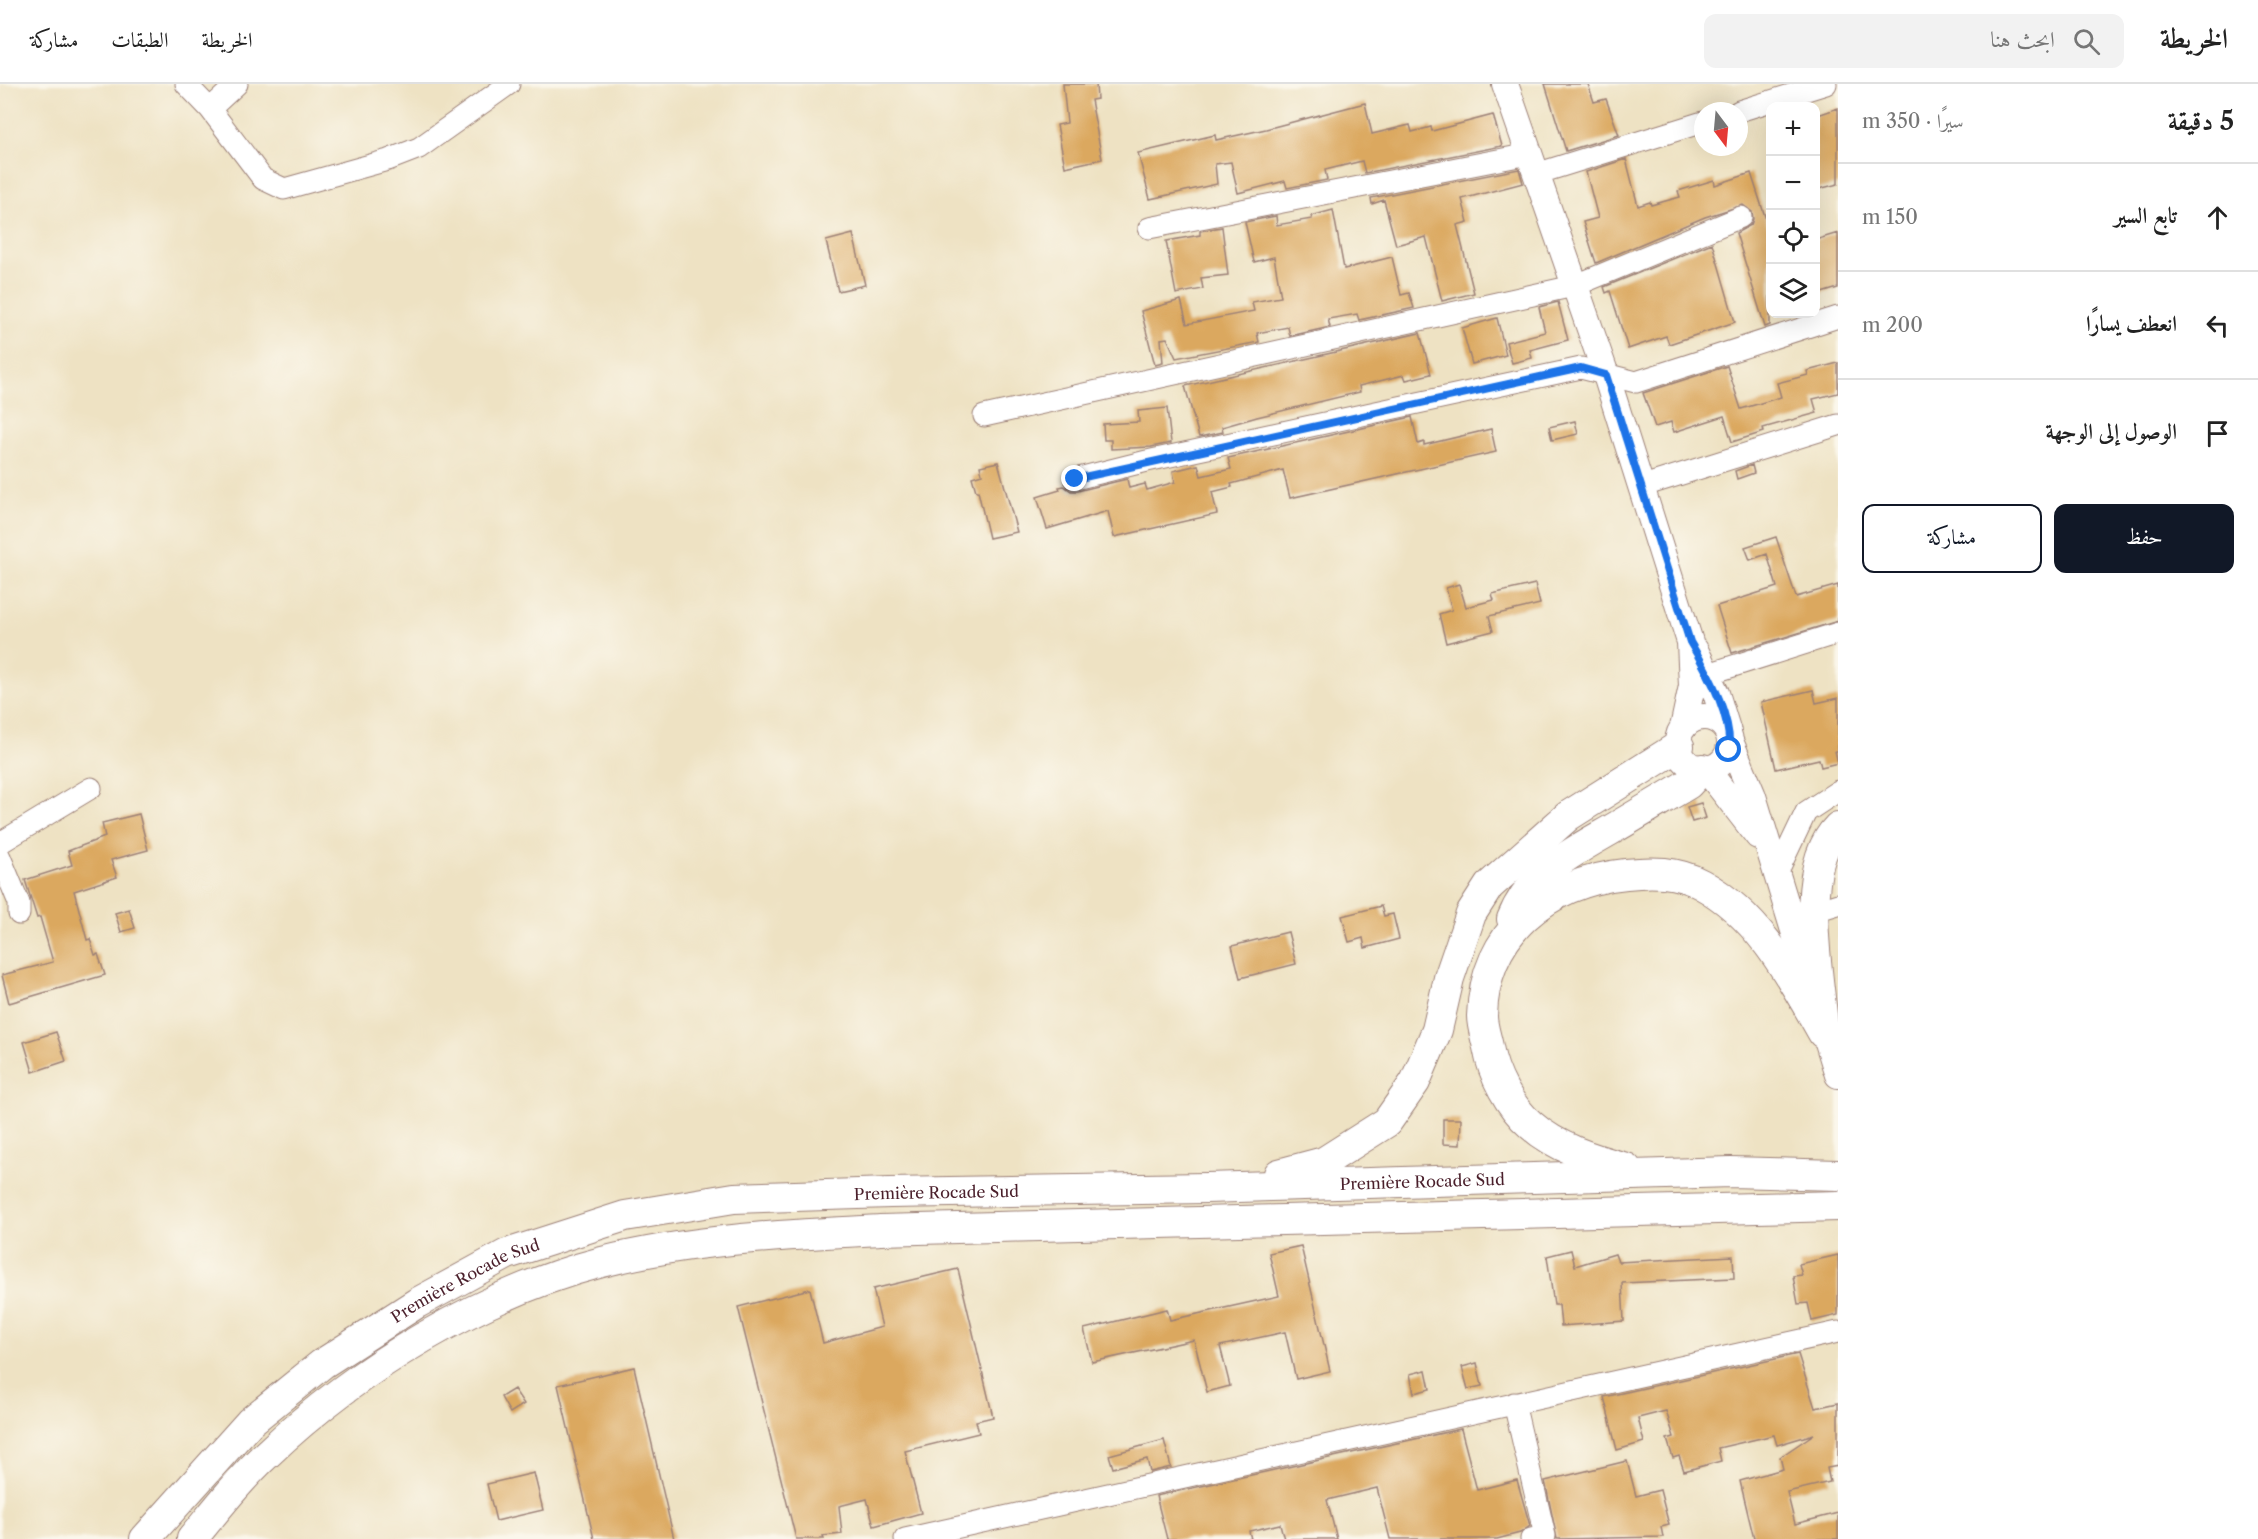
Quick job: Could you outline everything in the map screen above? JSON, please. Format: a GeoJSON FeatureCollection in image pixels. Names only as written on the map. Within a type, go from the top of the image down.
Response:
{"type":"FeatureCollection","features":[{"type":"Feature","properties":{"kind":"highway"},"geometry":{"type":"LineString","coordinates":[[1207,1188],[1324,1162],[1387,1122],[1415,1082],[1437,1030],[1449,978],[1471,914],[1489,886],[1568,816],[1681,737]]}},
{"type":"Feature","properties":{"kind":"highway"},"geometry":{"type":"LineString","coordinates":[[1704,769],[1688,784],[1558,860],[1535,882],[1523,898],[1487,976],[1482,1017],[1492,1068],[1510,1099],[1531,1125],[1571,1150],[1625,1168],[1731,1172]]}},
{"type":"Feature","properties":{"kind":"highway"},"geometry":{"type":"LineString","coordinates":[[1823,1033],[1826,908],[1817,865],[1822,848],[1838,827]]}},
{"type":"Feature","properties":{"kind":"highway"},"geometry":{"type":"LineString","coordinates":[[1506,936],[1532,909],[1570,887],[1611,875],[1660,871],[1700,883],[1747,918],[1782,963],[1823,1033]]}},
{"type":"Feature","properties":{"kind":"highway","name":"Première Rocade Sud"},"geometry":{"type":"LineString","coordinates":[[145,1539],[250,1422],[322,1364],[417,1303],[507,1254],[625,1216],[734,1198],[902,1192],[1207,1188],[1731,1172],[1829,1175]]}},
{"type":"Feature","properties":{"kind":"highway","name":"Première Rocade Sud"},"geometry":{"type":"LineString","coordinates":[[192,1539],[266,1455],[319,1409],[376,1368],[446,1325],[528,1286],[602,1262],[725,1239],[880,1230],[1831,1206]]}},
{"type":"Feature","properties":{"kind":"main road"},"geometry":{"type":"LineString","coordinates":[[1505,84],[1643,486],[1690,642],[1708,674],[1753,796],[1823,1033],[1838,1075]]}},
{"type":"Feature","properties":{"kind":"main road"},"geometry":{"type":"LineString","coordinates":[[1690,642],[1692,686],[1681,737],[1686,761],[1704,769],[1773,864]]}},
{"type":"Feature","properties":{"kind":"main road"},"geometry":{"type":"LineString","coordinates":[[1681,737],[1698,718],[1707,717],[1723,725],[1729,736],[1725,758],[1719,764],[1704,769]]}},
{"type":"Feature","properties":{"kind":"street"},"geometry":{"type":"LineString","coordinates":[[186,84],[210,109],[263,179],[284,189],[309,184],[419,148],[509,84]]}},
{"type":"Feature","properties":{"kind":"street"},"geometry":{"type":"LineString","coordinates":[[210,109],[237,84]]}},
{"type":"Feature","properties":{"kind":"street"},"geometry":{"type":"LineString","coordinates":[[1748,108],[1826,84]]}},
{"type":"Feature","properties":{"kind":"street"},"geometry":{"type":"LineString","coordinates":[[1149,228],[1532,164],[1694,124]]}},
{"type":"Feature","properties":{"kind":"street"},"geometry":{"type":"LineString","coordinates":[[984,416],[1574,286],[1741,217]]}},
{"type":"Feature","properties":{"kind":"street"},"geometry":{"type":"LineString","coordinates":[[1075,479],[1581,368],[1636,382],[1838,317]]}},
{"type":"Feature","properties":{"kind":"street"},"geometry":{"type":"LineString","coordinates":[[1643,486],[1838,425]]}},
{"type":"Feature","properties":{"kind":"street"},"geometry":{"type":"LineString","coordinates":[[1708,674],[1838,633]]}},
{"type":"Feature","properties":{"kind":"street"},"geometry":{"type":"LineString","coordinates":[[0,843],[91,788]]}},
{"type":"Feature","properties":{"kind":"street"},"geometry":{"type":"LineString","coordinates":[[1773,864],[1806,812],[1838,790]]}},
{"type":"Feature","properties":{"kind":"street"},"geometry":{"type":"LineString","coordinates":[[0,857],[19,903],[19,914]]}},
{"type":"Feature","properties":{"kind":"street"},"geometry":{"type":"LineString","coordinates":[[905,1539],[1838,1332]]}},
{"type":"Feature","properties":{"kind":"street"},"geometry":{"type":"LineString","coordinates":[[1514,1403],[1545,1536],[1531,1539]]}},
{"type":"Feature","properties":{"kind":"building"},"geometry":{"type":"Polygon","coordinates":[[[1063,84],[1096,84],[1097,99],[1091,100],[1102,159],[1065,167],[1057,125],[1067,123],[1063,84]]]}},
{"type":"Feature","properties":{"kind":"building"},"geometry":{"type":"Polygon","coordinates":[[[1545,84],[1588,84],[1594,102],[1606,99],[1619,135],[1566,151],[1545,84]]]}},
{"type":"Feature","properties":{"kind":"building"},"geometry":{"type":"Polygon","coordinates":[[[1365,103],[1372,134],[1410,125],[1412,132],[1431,127],[1432,131],[1493,115],[1502,146],[1365,173],[1362,161],[1325,170],[1327,180],[1287,188],[1285,181],[1238,193],[1231,162],[1215,164],[1217,184],[1150,199],[1138,153],[1215,135],[1216,140],[1266,129],[1365,103]]]}},
{"type":"Feature","properties":{"kind":"building"},"geometry":{"type":"Polygon","coordinates":[[[1838,108],[1838,184],[1820,189],[1820,156],[1820,114],[1838,108]]]}},
{"type":"Feature","properties":{"kind":"building"},"geometry":{"type":"Polygon","coordinates":[[[1626,159],[1638,206],[1680,197],[1678,191],[1714,180],[1715,185],[1751,173],[1766,220],[1766,318],[1770,318],[1770,325],[1765,327],[1736,233],[1751,225],[1752,212],[1743,205],[1705,217],[1596,263],[1583,222],[1598,218],[1586,172],[1626,159]]]}},
{"type":"Feature","properties":{"kind":"building"},"geometry":{"type":"Polygon","coordinates":[[[1519,169],[1523,183],[1462,199],[1468,222],[1457,225],[1474,293],[1442,301],[1426,237],[1396,245],[1384,200],[1372,204],[1371,198],[1519,169]]]}},
{"type":"Feature","properties":{"kind":"building"},"geometry":{"type":"Polygon","coordinates":[[[1333,210],[1344,269],[1392,257],[1401,295],[1409,293],[1414,308],[1359,320],[1357,314],[1328,319],[1330,327],[1290,336],[1288,327],[1257,333],[1259,342],[1176,358],[1167,338],[1161,339],[1163,363],[1155,365],[1141,311],[1181,300],[1187,324],[1254,311],[1252,302],[1281,297],[1274,257],[1254,262],[1245,222],[1276,216],[1277,225],[1312,219],[1311,216],[1333,210]]]}},
{"type":"Feature","properties":{"kind":"building"},"geometry":{"type":"Polygon","coordinates":[[[1222,227],[1228,275],[1201,278],[1203,289],[1176,294],[1166,241],[1200,235],[1200,231],[1222,227]]]}},
{"type":"Feature","properties":{"kind":"building"},"geometry":{"type":"Polygon","coordinates":[[[1838,233],[1838,288],[1820,293],[1820,264],[1820,238],[1838,233]]]}},
{"type":"Feature","properties":{"kind":"building"},"geometry":{"type":"Polygon","coordinates":[[[853,234],[865,285],[838,291],[826,241],[853,234]]]}},
{"type":"Feature","properties":{"kind":"building"},"geometry":{"type":"Polygon","coordinates":[[[1712,243],[1735,322],[1669,344],[1666,336],[1628,349],[1610,291],[1606,293],[1604,287],[1712,243]]]}},
{"type":"Feature","properties":{"kind":"building"},"geometry":{"type":"Polygon","coordinates":[[[1558,302],[1568,340],[1530,350],[1532,358],[1512,363],[1506,342],[1545,332],[1539,307],[1558,302]]]}},
{"type":"Feature","properties":{"kind":"building"},"geometry":{"type":"Polygon","coordinates":[[[1497,318],[1506,355],[1472,364],[1462,328],[1497,318]]]}},
{"type":"Feature","properties":{"kind":"building"},"geometry":{"type":"Polygon","coordinates":[[[1420,333],[1431,374],[1406,380],[1404,375],[1359,386],[1360,392],[1257,417],[1222,427],[1223,432],[1199,437],[1185,386],[1420,333]]]}},
{"type":"Feature","properties":{"kind":"building"},"geometry":{"type":"Polygon","coordinates":[[[1838,363],[1838,393],[1813,399],[1817,413],[1763,428],[1764,432],[1732,442],[1724,416],[1674,432],[1671,422],[1655,427],[1643,393],[1727,366],[1741,409],[1781,397],[1777,383],[1808,375],[1807,371],[1838,363]]]}},
{"type":"Feature","properties":{"kind":"building"},"geometry":{"type":"Polygon","coordinates":[[[1167,408],[1171,443],[1151,447],[1111,449],[1111,440],[1104,440],[1103,424],[1139,422],[1138,411],[1167,408]]]}},
{"type":"Feature","properties":{"kind":"building"},"geometry":{"type":"Polygon","coordinates":[[[1412,417],[1418,444],[1424,442],[1424,445],[1491,429],[1496,452],[1290,498],[1283,470],[1231,484],[1232,487],[1212,492],[1217,514],[1114,537],[1108,511],[1047,529],[1037,497],[1060,490],[1059,487],[1064,486],[1071,491],[1078,491],[1127,479],[1129,488],[1145,484],[1147,490],[1175,482],[1173,471],[1198,465],[1201,476],[1231,469],[1228,458],[1412,417]]]}},
{"type":"Feature","properties":{"kind":"building"},"geometry":{"type":"Polygon","coordinates":[[[1575,421],[1578,434],[1552,440],[1549,427],[1575,421]]]}},
{"type":"Feature","properties":{"kind":"building"},"geometry":{"type":"Polygon","coordinates":[[[998,462],[1017,532],[989,538],[978,491],[976,491],[972,477],[982,474],[980,466],[998,462]]]}},
{"type":"Feature","properties":{"kind":"building"},"geometry":{"type":"Polygon","coordinates":[[[1752,465],[1754,473],[1737,479],[1735,471],[1752,465]]]}},
{"type":"Feature","properties":{"kind":"building"},"geometry":{"type":"Polygon","coordinates":[[[1776,537],[1796,597],[1838,585],[1838,621],[1732,653],[1717,606],[1777,587],[1767,554],[1750,560],[1745,547],[1776,537]]]}},
{"type":"Feature","properties":{"kind":"building"},"geometry":{"type":"Polygon","coordinates":[[[1459,584],[1466,607],[1494,600],[1492,594],[1535,584],[1540,604],[1489,616],[1493,631],[1446,643],[1439,614],[1452,610],[1446,588],[1459,584]]]}},
{"type":"Feature","properties":{"kind":"building"},"geometry":{"type":"Polygon","coordinates":[[[1813,690],[1816,703],[1838,698],[1838,751],[1835,751],[1838,763],[1821,767],[1819,759],[1776,769],[1761,702],[1813,690]]]}},
{"type":"Feature","properties":{"kind":"building"},"geometry":{"type":"Polygon","coordinates":[[[1701,803],[1706,818],[1692,822],[1687,807],[1701,803]]]}},
{"type":"Feature","properties":{"kind":"building"},"geometry":{"type":"Polygon","coordinates":[[[139,814],[148,850],[111,860],[117,877],[74,891],[87,940],[90,939],[95,955],[98,954],[105,975],[9,1003],[2,975],[53,962],[40,917],[37,918],[25,880],[72,865],[68,851],[105,837],[102,823],[139,814]]]}},
{"type":"Feature","properties":{"kind":"building"},"geometry":{"type":"Polygon","coordinates":[[[1381,906],[1384,916],[1393,914],[1399,939],[1365,948],[1363,938],[1349,942],[1342,916],[1381,906]]]}},
{"type":"Feature","properties":{"kind":"building"},"geometry":{"type":"Polygon","coordinates":[[[129,909],[135,928],[121,932],[115,913],[129,909]]]}},
{"type":"Feature","properties":{"kind":"building"},"geometry":{"type":"Polygon","coordinates":[[[1288,932],[1296,964],[1240,978],[1232,946],[1288,932]]]}},
{"type":"Feature","properties":{"kind":"building"},"geometry":{"type":"Polygon","coordinates":[[[56,1032],[66,1061],[33,1072],[24,1042],[56,1032]]]}},
{"type":"Feature","properties":{"kind":"building"},"geometry":{"type":"Polygon","coordinates":[[[1443,1119],[1461,1119],[1460,1145],[1443,1144],[1443,1119]]]}},
{"type":"Feature","properties":{"kind":"building"},"geometry":{"type":"Polygon","coordinates":[[[1301,1246],[1330,1371],[1296,1379],[1285,1332],[1220,1346],[1230,1386],[1207,1392],[1194,1340],[1092,1362],[1084,1329],[1167,1309],[1170,1320],[1279,1296],[1269,1253],[1301,1246]]]}},
{"type":"Feature","properties":{"kind":"building"},"geometry":{"type":"Polygon","coordinates":[[[1571,1250],[1575,1266],[1615,1254],[1618,1262],[1733,1256],[1734,1278],[1622,1283],[1624,1321],[1561,1326],[1559,1305],[1554,1305],[1547,1256],[1571,1250]]]}},
{"type":"Feature","properties":{"kind":"building"},"geometry":{"type":"Polygon","coordinates":[[[1838,1255],[1838,1315],[1812,1321],[1808,1303],[1798,1304],[1793,1276],[1802,1275],[1799,1264],[1838,1255]]]}},
{"type":"Feature","properties":{"kind":"building"},"geometry":{"type":"Polygon","coordinates":[[[958,1269],[993,1417],[976,1421],[979,1433],[905,1451],[921,1513],[874,1526],[867,1499],[839,1506],[842,1534],[823,1536],[824,1539],[796,1539],[738,1307],[810,1289],[823,1343],[882,1327],[873,1289],[958,1269]]]}},
{"type":"Feature","properties":{"kind":"building"},"geometry":{"type":"Polygon","coordinates":[[[1798,1354],[1815,1408],[1838,1403],[1838,1466],[1827,1468],[1830,1482],[1787,1492],[1795,1524],[1838,1513],[1838,1539],[1754,1539],[1740,1481],[1783,1469],[1780,1457],[1814,1434],[1777,1445],[1774,1435],[1718,1448],[1721,1461],[1684,1471],[1679,1456],[1673,1458],[1667,1439],[1674,1437],[1666,1411],[1638,1418],[1644,1442],[1617,1450],[1604,1397],[1798,1354]]]}},
{"type":"Feature","properties":{"kind":"building"},"geometry":{"type":"Polygon","coordinates":[[[1477,1363],[1482,1386],[1468,1389],[1462,1367],[1477,1363]]]}},
{"type":"Feature","properties":{"kind":"building"},"geometry":{"type":"Polygon","coordinates":[[[634,1367],[674,1539],[594,1539],[558,1385],[634,1367]]]}},
{"type":"Feature","properties":{"kind":"building"},"geometry":{"type":"Polygon","coordinates":[[[1426,1370],[1430,1389],[1414,1393],[1410,1374],[1426,1370]]]}},
{"type":"Feature","properties":{"kind":"building"},"geometry":{"type":"Polygon","coordinates":[[[514,1389],[524,1404],[510,1413],[501,1397],[514,1389]]]}},
{"type":"Feature","properties":{"kind":"building"},"geometry":{"type":"Polygon","coordinates":[[[1461,1429],[1477,1490],[1517,1480],[1530,1526],[1520,1533],[1497,1539],[1390,1539],[1377,1488],[1327,1500],[1337,1539],[1284,1539],[1280,1524],[1249,1531],[1251,1539],[1167,1539],[1156,1496],[1461,1429]]]}},
{"type":"Feature","properties":{"kind":"building"},"geometry":{"type":"Polygon","coordinates":[[[1164,1440],[1171,1467],[1150,1472],[1147,1459],[1113,1468],[1109,1455],[1164,1440]]]}},
{"type":"Feature","properties":{"kind":"building"},"geometry":{"type":"Polygon","coordinates":[[[1627,1461],[1636,1496],[1660,1490],[1669,1525],[1661,1527],[1663,1537],[1557,1539],[1545,1481],[1627,1461]]]}},
{"type":"Feature","properties":{"kind":"building"},"geometry":{"type":"Polygon","coordinates":[[[534,1473],[543,1510],[496,1521],[487,1484],[534,1473]]]}},
{"type":"Feature","properties":{"kind":"route"},"geometry":{"type":"LineString","coordinates":[[1075,479],[1148,461],[1581,368],[1606,375],[1643,486],[1690,642],[1716,693],[1730,741],[1729,750]]}}]}
